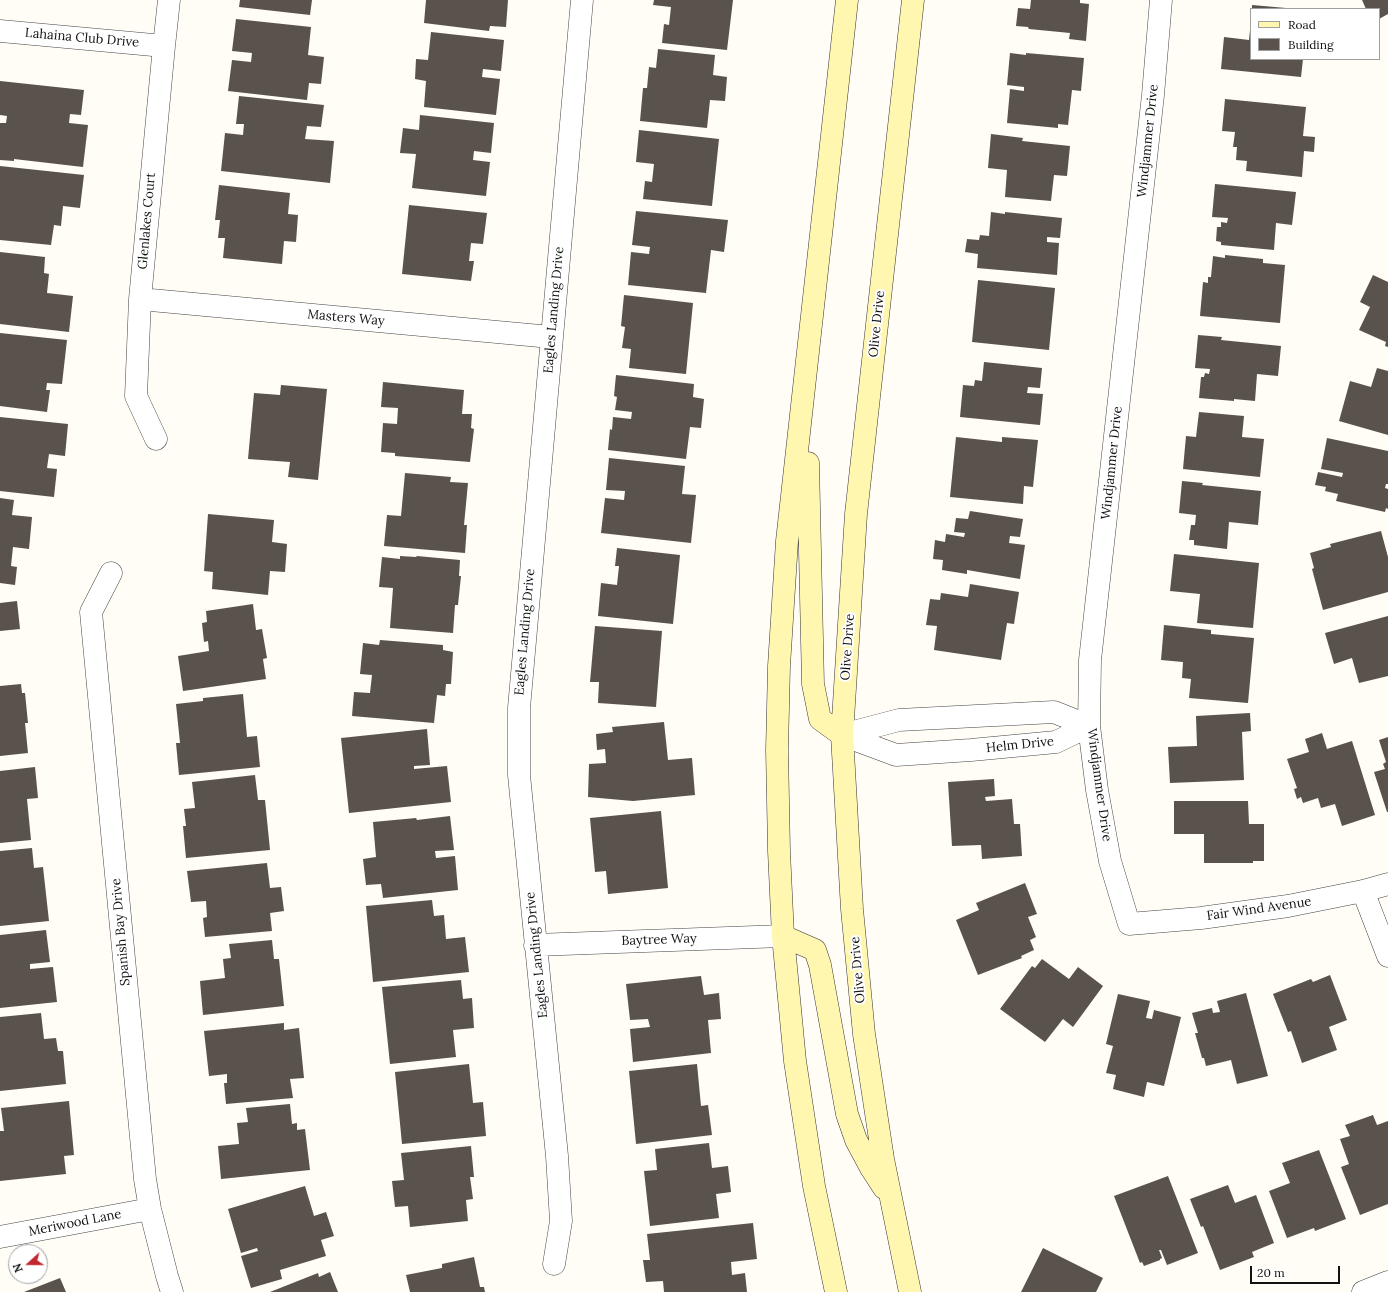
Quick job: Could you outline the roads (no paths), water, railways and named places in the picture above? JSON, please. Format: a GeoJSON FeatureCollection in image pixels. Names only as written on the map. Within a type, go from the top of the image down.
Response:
{"type":"FeatureCollection","features":[{"type":"Feature","properties":{"kind":"main road"},"geometry":{"type":"LineString","coordinates":[[836,1292],[814,1186],[795,1061],[783,936],[778,851],[777,750],[779,666],[787,541],[806,382],[847,0]]}},
{"type":"Feature","properties":{"kind":"main road","name":"Olive Drive"},"geometry":{"type":"LineString","coordinates":[[910,1292],[883,1159],[864,1034],[852,909],[842,735],[856,514],[913,0]]}},
{"type":"Feature","properties":{"kind":"main road"},"geometry":{"type":"LineString","coordinates":[[806,382],[813,684],[820,720],[842,735]]}},
{"type":"Feature","properties":{"kind":"main road"},"geometry":{"type":"LineString","coordinates":[[783,936],[815,950],[820,965],[847,1114],[856,1140],[871,1168],[891,1199]]}},
{"type":"Feature","properties":{"kind":"street","name":"Glenlakes Court"},"geometry":{"type":"LineString","coordinates":[[156,439],[136,396],[140,299],[169,0]]}},
{"type":"Feature","properties":{"kind":"street","name":"Eagles Landing Drive"},"geometry":{"type":"LineString","coordinates":[[554,1264],[561,1221],[557,1156],[519,774],[518,708],[582,0]]}},
{"type":"Feature","properties":{"kind":"street","name":"Windjammer Drive"},"geometry":{"type":"LineString","coordinates":[[1129,924],[1110,861],[1097,790],[1089,726],[1090,660],[1153,96],[1161,0]]}},
{"type":"Feature","properties":{"kind":"street","name":"Lahaina Club Drive"},"geometry":{"type":"LineString","coordinates":[[0,31],[164,46]]}},
{"type":"Feature","properties":{"kind":"street","name":"Masters Way"},"geometry":{"type":"LineString","coordinates":[[140,299],[551,336]]}},
{"type":"Feature","properties":{"kind":"street","name":"Spanish Bay Drive"},"geometry":{"type":"LineString","coordinates":[[110,573],[91,612],[144,1171],[150,1209],[172,1292]]}},
{"type":"Feature","properties":{"kind":"street"},"geometry":{"type":"LineString","coordinates":[[842,735],[899,720],[1054,712],[1089,726]]}},
{"type":"Feature","properties":{"kind":"street","name":"Helm Drive"},"geometry":{"type":"LineString","coordinates":[[842,735],[896,754],[971,750],[1056,742],[1089,726]]}},
{"type":"Feature","properties":{"kind":"street","name":"Fair Wind Avenue"},"geometry":{"type":"LineString","coordinates":[[1129,924],[1201,918],[1288,906],[1363,891],[1388,884]]}},
{"type":"Feature","properties":{"kind":"street"},"geometry":{"type":"LineString","coordinates":[[1363,891],[1388,956]]}},
{"type":"Feature","properties":{"kind":"street","name":"Baytree Way"},"geometry":{"type":"LineString","coordinates":[[535,945],[783,936]]}},
{"type":"Feature","properties":{"kind":"street","name":"Meriwood Lane"},"geometry":{"type":"LineString","coordinates":[[0,1238],[150,1209]]}},
{"type":"Feature","properties":{"kind":"street"},"geometry":{"type":"LineString","coordinates":[[1363,1292],[1388,1282]]}}]}
